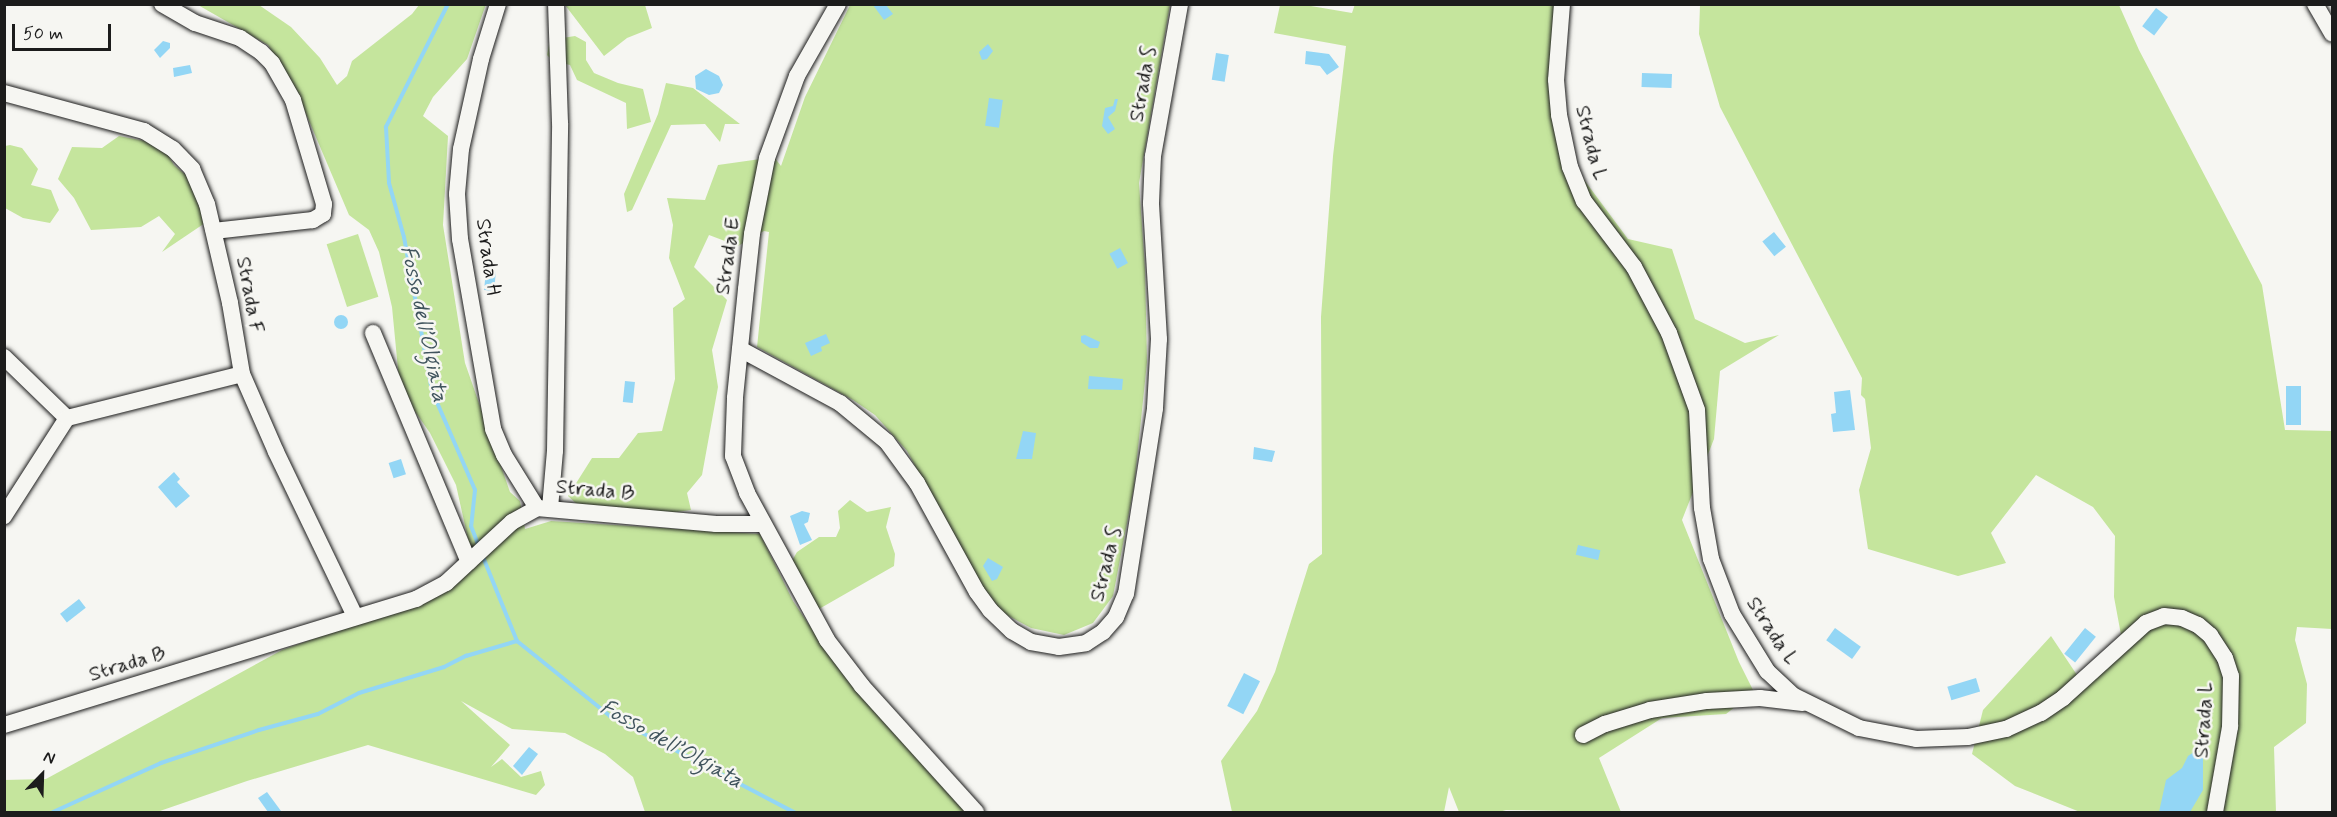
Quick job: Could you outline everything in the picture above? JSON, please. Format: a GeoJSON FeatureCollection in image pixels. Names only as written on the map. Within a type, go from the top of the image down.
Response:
{"type":"FeatureCollection","features":[{"type":"Feature","properties":{"kind":"street"},"geometry":{"type":"LineString","coordinates":[[162,4],[195,23],[240,38],[261,52],[272,63],[294,100],[324,204],[322,214],[314,220],[214,231]]}},
{"type":"Feature","properties":{"kind":"street","name":"Strada H"},"geometry":{"type":"LineString","coordinates":[[498,4],[481,59],[459,160],[457,194],[460,239],[493,429],[504,455],[544,508]]}},
{"type":"Feature","properties":{"kind":"street"},"geometry":{"type":"LineString","coordinates":[[544,508],[555,451],[560,123],[556,4]]}},
{"type":"Feature","properties":{"kind":"street","name":"Strada S"},"geometry":{"type":"LineString","coordinates":[[740,349],[840,403],[887,442],[917,483],[977,592],[1004,624],[1031,642],[1051,647],[1076,646],[1103,632],[1120,609],[1126,594],[1155,408],[1159,339],[1151,203],[1153,156],[1180,4]]}},
{"type":"Feature","properties":{"kind":"street","name":"Strada L"},"geometry":{"type":"LineString","coordinates":[[1562,4],[1556,63],[1557,97],[1563,137],[1577,187],[1587,206],[1634,267],[1657,308],[1693,394],[1699,418],[1705,528],[1725,599],[1767,671],[1781,686],[1807,704],[1852,726],[1896,737],[1952,738],[1994,733],[2024,722],[2052,706],[2146,623],[2164,616],[2182,618],[2202,627],[2214,639],[2225,658],[2230,676],[2230,727],[2215,813]]}},
{"type":"Feature","properties":{"kind":"street"},"geometry":{"type":"LineString","coordinates":[[2316,4],[2332,34]]}},
{"type":"Feature","properties":{"kind":"street","name":"Strada E"},"geometry":{"type":"LineString","coordinates":[[763,524],[739,475],[733,456],[732,436],[753,234],[767,158],[797,75],[836,5]]}},
{"type":"Feature","properties":{"kind":"street","name":"Strada F"},"geometry":{"type":"LineString","coordinates":[[4,93],[130,126],[162,141],[183,158],[200,182],[230,303],[242,374],[276,452],[355,616]]}},
{"type":"Feature","properties":{"kind":"street"},"geometry":{"type":"LineString","coordinates":[[373,333],[477,554]]}},
{"type":"Feature","properties":{"kind":"street"},"geometry":{"type":"LineString","coordinates":[[4,357],[67,418]]}},
{"type":"Feature","properties":{"kind":"street"},"geometry":{"type":"LineString","coordinates":[[4,516],[9,502],[67,418],[242,374]]}},
{"type":"Feature","properties":{"kind":"street","name":"Strada B"},"geometry":{"type":"LineString","coordinates":[[4,725],[433,591],[518,518],[544,508],[716,524],[763,524]]}},
{"type":"Feature","properties":{"kind":"street"},"geometry":{"type":"LineString","coordinates":[[763,524],[810,612],[844,664],[976,813]]}},
{"type":"Feature","properties":{"kind":"street"},"geometry":{"type":"LineString","coordinates":[[1582,735],[1605,724],[1650,710],[1707,701],[1760,698],[1807,704]]}},
{"type":"Feature","properties":{"kind":"green space"},"geometry":{"type":"Polygon","coordinates":[[[486,4],[467,59],[433,97],[423,116],[448,136],[443,225],[465,363],[510,492],[520,501],[525,529],[551,521],[760,534],[793,601],[841,672],[966,812],[645,812],[633,777],[605,754],[565,733],[512,729],[461,701],[510,745],[491,767],[502,759],[521,777],[541,771],[545,785],[536,795],[368,745],[247,781],[157,812],[5,812],[4,780],[46,779],[282,650],[440,594],[474,566],[456,485],[430,433],[400,390],[392,307],[379,252],[369,230],[349,215],[304,109],[268,45],[198,5],[259,5],[291,27],[320,58],[337,85],[347,76],[352,61],[412,14],[419,5],[486,4]]]}},
{"type":"Feature","properties":{"kind":"green space"},"geometry":{"type":"Polygon","coordinates":[[[1355,4],[1557,5],[1556,142],[1628,239],[1672,249],[1695,319],[1745,343],[1779,335],[1720,371],[1714,439],[1682,520],[1739,662],[1754,692],[1726,714],[1662,718],[1599,758],[1621,812],[1506,810],[1459,812],[1449,787],[1444,812],[1232,812],[1221,761],[1257,711],[1275,672],[1309,564],[1322,554],[1321,317],[1333,156],[1346,46],[1274,33],[1280,5],[1305,5],[1352,13],[1355,4]]]}},
{"type":"Feature","properties":{"kind":"green space"},"geometry":{"type":"Polygon","coordinates":[[[565,5],[645,5],[652,28],[627,38],[604,56],[565,5]]]}},
{"type":"Feature","properties":{"kind":"green space"},"geometry":{"type":"Polygon","coordinates":[[[850,5],[1170,5],[1139,183],[1145,268],[1147,362],[1134,487],[1113,596],[1093,623],[1064,635],[1031,628],[1003,613],[977,580],[907,451],[875,415],[853,400],[757,347],[769,232],[764,231],[738,246],[709,235],[694,267],[727,300],[712,350],[718,387],[702,475],[687,493],[691,510],[605,522],[580,507],[568,496],[592,458],[619,458],[638,433],[662,431],[675,379],[673,308],[685,299],[669,258],[673,225],[667,198],[705,200],[718,165],[774,157],[781,166],[805,97],[850,5]]]}},
{"type":"Feature","properties":{"kind":"green space"},"geometry":{"type":"Polygon","coordinates":[[[1700,5],[2119,5],[2139,50],[2262,285],[2285,430],[2332,431],[2332,629],[2297,627],[2295,640],[2307,684],[2306,723],[2274,747],[2276,812],[2080,812],[2015,786],[1972,754],[1983,710],[2051,636],[2077,675],[2124,651],[2114,597],[2115,536],[2093,507],[2036,475],[1991,533],[2006,563],[1958,576],[1868,549],[1859,490],[1871,448],[1865,399],[1861,395],[1862,378],[1720,107],[1699,34],[1700,5]]]}},
{"type":"Feature","properties":{"kind":"green space"},"geometry":{"type":"Polygon","coordinates":[[[575,36],[586,42],[586,60],[594,73],[618,83],[643,89],[651,122],[627,129],[626,103],[577,80],[570,65],[553,61],[547,55],[550,40],[575,36]]]}},
{"type":"Feature","properties":{"kind":"green space"},"geometry":{"type":"Polygon","coordinates":[[[666,83],[693,88],[740,124],[725,124],[720,142],[705,124],[671,125],[632,210],[627,212],[624,194],[658,114],[666,83]]]}},
{"type":"Feature","properties":{"kind":"green space"},"geometry":{"type":"Polygon","coordinates":[[[119,136],[145,141],[168,155],[174,165],[194,182],[205,223],[162,252],[175,234],[159,216],[141,227],[91,230],[74,198],[58,179],[72,147],[102,148],[119,136]]]}},
{"type":"Feature","properties":{"kind":"green space"},"geometry":{"type":"Polygon","coordinates":[[[5,146],[22,148],[38,169],[31,185],[51,190],[59,210],[50,223],[23,218],[5,208],[5,146]]]}},
{"type":"Feature","properties":{"kind":"green space"},"geometry":{"type":"Polygon","coordinates":[[[358,234],[378,297],[347,307],[327,244],[358,234]]]}},
{"type":"Feature","properties":{"kind":"green space"},"geometry":{"type":"Polygon","coordinates":[[[850,500],[867,512],[891,507],[886,527],[895,554],[894,566],[819,609],[789,566],[797,552],[819,537],[836,537],[840,528],[838,511],[850,500]]]}},
{"type":"Feature","properties":{"kind":"water"},"geometry":{"type":"Polygon","coordinates":[[[873,5],[886,5],[893,14],[884,20],[873,5]]]}},
{"type":"Feature","properties":{"kind":"water"},"geometry":{"type":"Polygon","coordinates":[[[2156,8],[2168,17],[2154,35],[2142,26],[2156,8]]]}},
{"type":"Feature","properties":{"kind":"water"},"geometry":{"type":"Polygon","coordinates":[[[163,41],[170,43],[170,48],[160,58],[154,50],[163,41]]]}},
{"type":"Feature","properties":{"kind":"water"},"geometry":{"type":"Polygon","coordinates":[[[988,44],[993,51],[987,59],[982,60],[979,52],[988,44]]]}},
{"type":"Feature","properties":{"kind":"water"},"geometry":{"type":"Polygon","coordinates":[[[1306,51],[1329,54],[1339,67],[1327,75],[1320,66],[1305,64],[1306,51]]]}},
{"type":"Feature","properties":{"kind":"water"},"geometry":{"type":"Polygon","coordinates":[[[1216,53],[1229,55],[1225,82],[1212,80],[1216,53]]]}},
{"type":"Feature","properties":{"kind":"water"},"geometry":{"type":"Polygon","coordinates":[[[190,65],[192,73],[174,77],[173,68],[190,65]]]}},
{"type":"Feature","properties":{"kind":"water"},"geometry":{"type":"Polygon","coordinates":[[[706,69],[719,76],[723,85],[719,93],[709,95],[696,89],[695,76],[706,69]]]}},
{"type":"Feature","properties":{"kind":"water"},"geometry":{"type":"Polygon","coordinates":[[[1642,73],[1672,74],[1671,88],[1642,87],[1642,73]]]}},
{"type":"Feature","properties":{"kind":"water"},"geometry":{"type":"Polygon","coordinates":[[[989,98],[1003,100],[999,128],[985,126],[989,98]]]}},
{"type":"Feature","properties":{"kind":"water"},"geometry":{"type":"Polygon","coordinates":[[[1115,99],[1118,99],[1115,111],[1108,117],[1115,129],[1108,134],[1102,126],[1105,108],[1113,106],[1115,99]]]}},
{"type":"Feature","properties":{"kind":"water"},"geometry":{"type":"Polygon","coordinates":[[[1774,232],[1786,247],[1774,256],[1762,241],[1774,232]]]}},
{"type":"Feature","properties":{"kind":"water"},"geometry":{"type":"Polygon","coordinates":[[[1120,248],[1128,263],[1117,269],[1109,254],[1120,248]]]}},
{"type":"Feature","properties":{"kind":"water"},"geometry":{"type":"Polygon","coordinates":[[[486,271],[496,272],[494,291],[484,290],[486,271]]]}},
{"type":"Feature","properties":{"kind":"water"},"geometry":{"type":"Polygon","coordinates":[[[341,315],[346,317],[348,322],[346,327],[341,329],[336,327],[334,322],[336,317],[341,315]]]}},
{"type":"Feature","properties":{"kind":"water"},"geometry":{"type":"Polygon","coordinates":[[[826,334],[830,343],[821,347],[822,351],[811,356],[805,343],[826,334]]]}},
{"type":"Feature","properties":{"kind":"water"},"geometry":{"type":"Polygon","coordinates":[[[1085,335],[1100,342],[1098,348],[1090,348],[1081,342],[1081,336],[1085,335]]]}},
{"type":"Feature","properties":{"kind":"water"},"geometry":{"type":"Polygon","coordinates":[[[1089,376],[1123,379],[1122,390],[1088,389],[1089,376]]]}},
{"type":"Feature","properties":{"kind":"water"},"geometry":{"type":"Polygon","coordinates":[[[625,381],[635,382],[633,403],[623,402],[625,381]]]}},
{"type":"Feature","properties":{"kind":"water"},"geometry":{"type":"Polygon","coordinates":[[[2286,386],[2301,386],[2301,425],[2286,425],[2286,386]]]}},
{"type":"Feature","properties":{"kind":"water"},"geometry":{"type":"Polygon","coordinates":[[[1850,390],[1855,430],[1833,432],[1831,414],[1836,413],[1834,392],[1850,390]]]}},
{"type":"Feature","properties":{"kind":"water"},"geometry":{"type":"Polygon","coordinates":[[[1023,431],[1036,433],[1032,459],[1016,459],[1023,431]]]}},
{"type":"Feature","properties":{"kind":"water"},"geometry":{"type":"Polygon","coordinates":[[[1254,447],[1275,451],[1272,462],[1253,459],[1254,447]]]}},
{"type":"Feature","properties":{"kind":"water"},"geometry":{"type":"Polygon","coordinates":[[[401,459],[406,474],[394,478],[389,463],[401,459]]]}},
{"type":"Feature","properties":{"kind":"water"},"geometry":{"type":"Polygon","coordinates":[[[174,472],[180,479],[177,482],[190,496],[176,508],[158,487],[174,472]]]}},
{"type":"Feature","properties":{"kind":"water"},"geometry":{"type":"Polygon","coordinates":[[[802,511],[810,513],[808,522],[804,524],[812,540],[800,545],[790,516],[802,511]]]}},
{"type":"Feature","properties":{"kind":"water"},"geometry":{"type":"Polygon","coordinates":[[[1578,545],[1600,550],[1598,560],[1576,555],[1578,545]]]}},
{"type":"Feature","properties":{"kind":"water"},"geometry":{"type":"Polygon","coordinates":[[[988,558],[1003,567],[997,579],[992,581],[983,566],[988,558]]]}},
{"type":"Feature","properties":{"kind":"water"},"geometry":{"type":"Polygon","coordinates":[[[79,599],[86,608],[67,622],[60,614],[79,599]]]}},
{"type":"Feature","properties":{"kind":"water"},"geometry":{"type":"Polygon","coordinates":[[[1835,628],[1861,647],[1852,659],[1826,640],[1835,628]]]}},
{"type":"Feature","properties":{"kind":"water"},"geometry":{"type":"Polygon","coordinates":[[[2085,628],[2096,637],[2075,662],[2064,654],[2085,628]]]}},
{"type":"Feature","properties":{"kind":"water"},"geometry":{"type":"Polygon","coordinates":[[[1244,673],[1260,681],[1243,714],[1227,706],[1244,673]]]}},
{"type":"Feature","properties":{"kind":"water"},"geometry":{"type":"Polygon","coordinates":[[[1976,678],[1980,691],[1951,700],[1947,687],[1976,678]]]}},
{"type":"Feature","properties":{"kind":"water"},"geometry":{"type":"Polygon","coordinates":[[[529,747],[538,754],[522,775],[513,766],[529,747]]]}},
{"type":"Feature","properties":{"kind":"water"},"geometry":{"type":"Polygon","coordinates":[[[2194,752],[2203,758],[2203,790],[2190,812],[2159,812],[2166,780],[2182,768],[2188,756],[2194,752]]]}},
{"type":"Feature","properties":{"kind":"water"},"geometry":{"type":"Polygon","coordinates":[[[267,792],[280,812],[268,812],[258,798],[267,792]]]}},
{"type":"Feature","properties":{"kind":"waterway","name":"Fosso dell’Olgiata"},"geometry":{"type":"LineString","coordinates":[[448,4],[386,127],[389,183],[404,237],[432,391],[475,490],[471,526],[479,547]]}},
{"type":"Feature","properties":{"kind":"waterway","name":"Fosso dell’Olgiata"},"geometry":{"type":"LineString","coordinates":[[483,557],[517,641],[610,716],[794,812]]}},
{"type":"Feature","properties":{"kind":"waterway"},"geometry":{"type":"LineString","coordinates":[[53,812],[161,763],[259,730],[318,714],[359,693],[444,667],[466,656],[517,641]]}}]}
